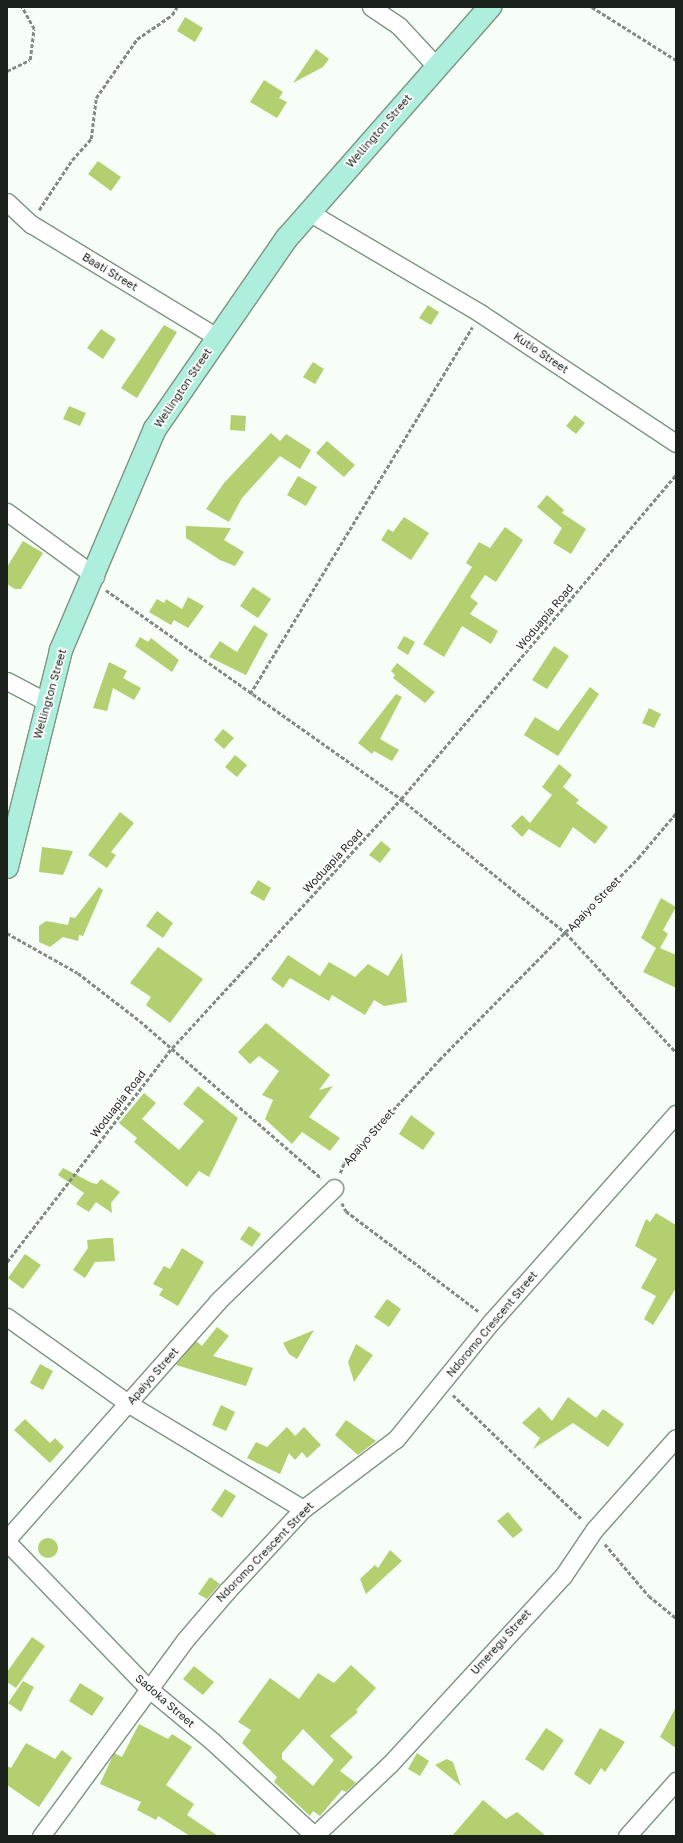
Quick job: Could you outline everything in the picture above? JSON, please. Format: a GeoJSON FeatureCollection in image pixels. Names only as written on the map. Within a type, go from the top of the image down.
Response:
{"type":"FeatureCollection","features":[{"type":"Feature","properties":{"kind":"main road","name":"Wellington Street"},"geometry":{"type":"LineString","coordinates":[[7,867],[61,650],[94,578],[155,429],[217,337],[287,238],[312,214],[355,157],[490,7]]}},
{"type":"Feature","properties":{"kind":"street"},"geometry":{"type":"LineString","coordinates":[[371,7],[399,26],[436,66]]}},
{"type":"Feature","properties":{"kind":"street","name":"Baati Street"},"geometry":{"type":"LineString","coordinates":[[7,202],[31,224],[217,337]]}},
{"type":"Feature","properties":{"kind":"street","name":"Kutio Street"},"geometry":{"type":"LineString","coordinates":[[312,214],[480,313],[676,443]]}},
{"type":"Feature","properties":{"kind":"street"},"geometry":{"type":"LineString","coordinates":[[7,512],[94,578]]}},
{"type":"Feature","properties":{"kind":"street"},"geometry":{"type":"LineString","coordinates":[[7,681],[47,702]]}},
{"type":"Feature","properties":{"kind":"street","name":"Ndoromo Crescent Street"},"geometry":{"type":"LineString","coordinates":[[40,1836],[149,1690],[222,1597],[303,1509],[396,1439],[492,1321],[676,1114]]}},
{"type":"Feature","properties":{"kind":"street","name":"Apaiyo Street"},"geometry":{"type":"LineString","coordinates":[[7,1540],[218,1302],[334,1188]]}},
{"type":"Feature","properties":{"kind":"street"},"geometry":{"type":"LineString","coordinates":[[7,1317],[129,1404],[303,1509]]}},
{"type":"Feature","properties":{"kind":"street","name":"Umeregu Street"},"geometry":{"type":"LineString","coordinates":[[314,1836],[440,1711],[563,1576],[594,1530],[676,1438]]}},
{"type":"Feature","properties":{"kind":"street","name":"Sadoka Street"},"geometry":{"type":"LineString","coordinates":[[7,1540],[149,1690],[212,1741],[314,1836]]}},
{"type":"Feature","properties":{"kind":"street"},"geometry":{"type":"LineString","coordinates":[[627,1836],[676,1781]]}},
{"type":"Feature","properties":{"kind":"path"},"geometry":{"type":"LineString","coordinates":[[7,71],[30,60],[34,29],[22,7]]}},
{"type":"Feature","properties":{"kind":"path"},"geometry":{"type":"LineString","coordinates":[[31,224],[72,160],[91,139],[96,98],[137,39],[172,15],[177,7]]}},
{"type":"Feature","properties":{"kind":"path"},"geometry":{"type":"LineString","coordinates":[[592,7],[676,60]]}},
{"type":"Feature","properties":{"kind":"path"},"geometry":{"type":"LineString","coordinates":[[250,694],[480,313]]}},
{"type":"Feature","properties":{"kind":"path","name":"Woduapia Road"},"geometry":{"type":"LineString","coordinates":[[7,1262],[172,1048],[401,799],[676,475]]}},
{"type":"Feature","properties":{"kind":"path"},"geometry":{"type":"LineString","coordinates":[[94,578],[181,640],[250,694],[401,799],[566,933],[676,1052]]}},
{"type":"Feature","properties":{"kind":"path","name":"Apaiyo Street"},"geometry":{"type":"LineString","coordinates":[[334,1188],[349,1158],[439,1060],[566,933],[676,813]]}},
{"type":"Feature","properties":{"kind":"path"},"geometry":{"type":"LineString","coordinates":[[7,933],[78,973],[172,1048],[334,1188],[346,1211],[492,1321]]}},
{"type":"Feature","properties":{"kind":"path"},"geometry":{"type":"LineString","coordinates":[[442,1384],[594,1530],[649,1596],[676,1618]]}},
{"type":"Feature","properties":{"kind":"building"},"geometry":{"type":"Polygon","coordinates":[[[185,17],[203,28],[195,42],[177,31],[185,17]]]}},
{"type":"Feature","properties":{"kind":"building"},"geometry":{"type":"Polygon","coordinates":[[[316,49],[329,59],[323,67],[293,83],[316,49]]]}},
{"type":"Feature","properties":{"kind":"building"},"geometry":{"type":"Polygon","coordinates":[[[264,80],[283,92],[279,98],[287,102],[277,118],[250,102],[264,80]]]}},
{"type":"Feature","properties":{"kind":"building"},"geometry":{"type":"Polygon","coordinates":[[[98,161],[121,177],[111,191],[88,174],[98,161]]]}},
{"type":"Feature","properties":{"kind":"building"},"geometry":{"type":"Polygon","coordinates":[[[428,305],[439,312],[431,325],[419,318],[428,305]]]}},
{"type":"Feature","properties":{"kind":"building"},"geometry":{"type":"Polygon","coordinates":[[[164,325],[177,332],[137,398],[121,388],[164,325]]]}},
{"type":"Feature","properties":{"kind":"building"},"geometry":{"type":"Polygon","coordinates":[[[101,329],[116,339],[103,359],[87,348],[101,329]]]}},
{"type":"Feature","properties":{"kind":"building"},"geometry":{"type":"Polygon","coordinates":[[[313,362],[324,369],[315,384],[303,377],[313,362]]]}},
{"type":"Feature","properties":{"kind":"building"},"geometry":{"type":"Polygon","coordinates":[[[69,406],[86,413],[80,426],[63,419],[69,406]]]}},
{"type":"Feature","properties":{"kind":"building"},"geometry":{"type":"Polygon","coordinates":[[[231,415],[246,416],[245,431],[230,430],[231,415]]]}},
{"type":"Feature","properties":{"kind":"building"},"geometry":{"type":"Polygon","coordinates":[[[575,415],[585,423],[576,434],[566,426],[575,415]]]}},
{"type":"Feature","properties":{"kind":"building"},"geometry":{"type":"Polygon","coordinates":[[[271,433],[280,441],[286,434],[311,450],[300,469],[280,456],[242,498],[229,522],[206,509],[224,483],[271,433]]]}},
{"type":"Feature","properties":{"kind":"building"},"geometry":{"type":"Polygon","coordinates":[[[327,441],[355,465],[344,477],[316,453],[327,441]]]}},
{"type":"Feature","properties":{"kind":"building"},"geometry":{"type":"Polygon","coordinates":[[[298,476],[317,487],[306,506],[287,495],[298,476]]]}},
{"type":"Feature","properties":{"kind":"building"},"geometry":{"type":"Polygon","coordinates":[[[547,495],[564,510],[562,513],[586,529],[571,554],[553,543],[562,528],[537,507],[547,495]]]}},
{"type":"Feature","properties":{"kind":"building"},"geometry":{"type":"Polygon","coordinates":[[[404,517],[429,533],[411,560],[381,540],[388,529],[393,532],[404,517]]]}},
{"type":"Feature","properties":{"kind":"building"},"geometry":{"type":"Polygon","coordinates":[[[186,526],[231,528],[224,540],[244,552],[235,566],[220,560],[186,538],[186,526]]]}},
{"type":"Feature","properties":{"kind":"building"},"geometry":{"type":"Polygon","coordinates":[[[505,527],[523,540],[496,582],[485,575],[470,597],[478,603],[470,614],[498,631],[491,644],[462,626],[444,657],[423,644],[472,567],[466,563],[479,542],[490,548],[505,527]]]}},
{"type":"Feature","properties":{"kind":"building"},"geometry":{"type":"Polygon","coordinates":[[[23,541],[43,553],[21,589],[15,589],[7,584],[7,567],[23,541]]]}},
{"type":"Feature","properties":{"kind":"building"},"geometry":{"type":"Polygon","coordinates":[[[253,587],[271,599],[258,618],[240,606],[253,587]]]}},
{"type":"Feature","properties":{"kind":"building"},"geometry":{"type":"Polygon","coordinates":[[[188,597],[204,606],[188,628],[174,620],[171,625],[149,612],[157,599],[164,603],[166,599],[182,609],[188,597]]]}},
{"type":"Feature","properties":{"kind":"building"},"geometry":{"type":"Polygon","coordinates":[[[254,625],[268,634],[246,675],[209,657],[220,641],[237,652],[254,625]]]}},
{"type":"Feature","properties":{"kind":"building"},"geometry":{"type":"Polygon","coordinates":[[[404,636],[415,642],[408,655],[397,648],[404,636]]]}},
{"type":"Feature","properties":{"kind":"building"},"geometry":{"type":"Polygon","coordinates":[[[140,637],[148,642],[151,638],[179,660],[172,672],[135,646],[140,637]]]}},
{"type":"Feature","properties":{"kind":"building"},"geometry":{"type":"Polygon","coordinates":[[[554,646],[569,656],[547,689],[532,680],[554,646]]]}},
{"type":"Feature","properties":{"kind":"building"},"geometry":{"type":"Polygon","coordinates":[[[109,662],[127,671],[123,678],[141,688],[134,700],[113,688],[107,711],[93,708],[109,662]]]}},
{"type":"Feature","properties":{"kind":"building"},"geometry":{"type":"Polygon","coordinates":[[[397,663],[435,692],[425,703],[393,678],[395,675],[391,671],[397,663]]]}},
{"type":"Feature","properties":{"kind":"building"},"geometry":{"type":"Polygon","coordinates":[[[590,687],[599,694],[558,756],[524,735],[535,717],[558,731],[590,687]]]}},
{"type":"Feature","properties":{"kind":"building"},"geometry":{"type":"Polygon","coordinates":[[[396,694],[402,697],[380,739],[399,750],[392,761],[374,751],[372,754],[358,743],[396,694]]]}},
{"type":"Feature","properties":{"kind":"building"},"geometry":{"type":"Polygon","coordinates":[[[649,708],[661,714],[654,728],[642,723],[649,708]]]}},
{"type":"Feature","properties":{"kind":"building"},"geometry":{"type":"Polygon","coordinates":[[[223,729],[234,738],[224,749],[214,740],[223,729]]]}},
{"type":"Feature","properties":{"kind":"building"},"geometry":{"type":"Polygon","coordinates":[[[235,755],[247,765],[237,777],[225,767],[235,755]]]}},
{"type":"Feature","properties":{"kind":"building"},"geometry":{"type":"Polygon","coordinates":[[[559,764],[572,775],[563,787],[579,800],[576,803],[608,827],[595,844],[573,827],[560,848],[529,829],[522,837],[511,826],[522,815],[530,823],[552,795],[542,787],[559,764]]]}},
{"type":"Feature","properties":{"kind":"building"},"geometry":{"type":"Polygon","coordinates":[[[120,812],[134,823],[111,852],[116,855],[107,868],[88,855],[120,812]]]}},
{"type":"Feature","properties":{"kind":"building"},"geometry":{"type":"Polygon","coordinates":[[[381,841],[391,849],[380,863],[369,855],[381,841]]]}},
{"type":"Feature","properties":{"kind":"building"},"geometry":{"type":"Polygon","coordinates":[[[42,847],[73,851],[63,875],[39,872],[42,847]]]}},
{"type":"Feature","properties":{"kind":"building"},"geometry":{"type":"Polygon","coordinates":[[[258,880],[271,888],[264,901],[250,893],[258,880]]]}},
{"type":"Feature","properties":{"kind":"building"},"geometry":{"type":"Polygon","coordinates":[[[99,887],[103,890],[83,936],[79,935],[78,941],[63,937],[50,947],[39,942],[39,926],[46,921],[68,925],[70,917],[75,918],[99,887]]]}},
{"type":"Feature","properties":{"kind":"building"},"geometry":{"type":"Polygon","coordinates":[[[661,898],[676,907],[663,930],[668,934],[660,948],[676,955],[676,988],[643,972],[656,948],[641,938],[661,898]]]}},
{"type":"Feature","properties":{"kind":"building"},"geometry":{"type":"Polygon","coordinates":[[[157,911],[173,923],[163,938],[146,926],[157,911]]]}},
{"type":"Feature","properties":{"kind":"building"},"geometry":{"type":"Polygon","coordinates":[[[158,947],[203,979],[170,1023],[146,1005],[151,997],[130,983],[158,947]]]}},
{"type":"Feature","properties":{"kind":"building"},"geometry":{"type":"Polygon","coordinates":[[[402,953],[407,1002],[384,1006],[374,1000],[365,1015],[332,995],[329,1001],[290,978],[283,988],[271,979],[288,955],[320,976],[329,962],[355,977],[368,964],[388,976],[402,953]]]}},
{"type":"Feature","properties":{"kind":"building"},"geometry":{"type":"Polygon","coordinates":[[[266,1023],[330,1075],[319,1090],[333,1086],[309,1117],[340,1138],[330,1151],[302,1132],[292,1144],[265,1119],[273,1100],[262,1095],[279,1071],[259,1056],[250,1064],[238,1052],[266,1023]]]}},
{"type":"Feature","properties":{"kind":"building"},"geometry":{"type":"Polygon","coordinates":[[[198,1086],[238,1118],[209,1177],[199,1171],[187,1187],[134,1142],[137,1138],[119,1123],[144,1093],[156,1103],[142,1119],[179,1150],[204,1121],[183,1104],[198,1086]]]}},
{"type":"Feature","properties":{"kind":"building"},"geometry":{"type":"Polygon","coordinates":[[[411,1115],[435,1133],[423,1150],[399,1134],[411,1115]]]}},
{"type":"Feature","properties":{"kind":"building"},"geometry":{"type":"Polygon","coordinates":[[[63,1168],[92,1183],[97,1184],[101,1179],[120,1192],[111,1203],[112,1213],[96,1202],[89,1212],[76,1204],[84,1193],[58,1175],[63,1168]]]}},
{"type":"Feature","properties":{"kind":"building"},"geometry":{"type":"Polygon","coordinates":[[[656,1213],[676,1225],[676,1288],[653,1325],[644,1319],[656,1296],[641,1288],[657,1259],[635,1246],[646,1219],[650,1222],[656,1213]]]}},
{"type":"Feature","properties":{"kind":"building"},"geometry":{"type":"Polygon","coordinates":[[[249,1226],[261,1234],[252,1247],[240,1239],[249,1226]]]}},
{"type":"Feature","properties":{"kind":"building"},"geometry":{"type":"Polygon","coordinates":[[[113,1238],[115,1261],[95,1262],[85,1278],[73,1270],[88,1248],[87,1240],[113,1238]]]}},
{"type":"Feature","properties":{"kind":"building"},"geometry":{"type":"Polygon","coordinates":[[[182,1248],[204,1262],[178,1306],[159,1295],[163,1289],[153,1284],[164,1266],[170,1269],[182,1248]]]}},
{"type":"Feature","properties":{"kind":"building"},"geometry":{"type":"Polygon","coordinates":[[[25,1254],[41,1265],[23,1289],[8,1278],[25,1254]]]}},
{"type":"Feature","properties":{"kind":"building"},"geometry":{"type":"Polygon","coordinates":[[[387,1299],[401,1309],[389,1327],[374,1317],[387,1299]]]}},
{"type":"Feature","properties":{"kind":"building"},"geometry":{"type":"Polygon","coordinates":[[[217,1327],[229,1336],[213,1356],[253,1368],[246,1386],[176,1365],[196,1341],[202,1346],[217,1327]]]}},
{"type":"Feature","properties":{"kind":"building"},"geometry":{"type":"Polygon","coordinates":[[[314,1330],[297,1359],[289,1354],[283,1343],[314,1330]]]}},
{"type":"Feature","properties":{"kind":"building"},"geometry":{"type":"Polygon","coordinates":[[[356,1344],[373,1355],[354,1382],[348,1362],[356,1344]]]}},
{"type":"Feature","properties":{"kind":"building"},"geometry":{"type":"Polygon","coordinates":[[[40,1364],[53,1371],[43,1390],[30,1383],[40,1364]]]}},
{"type":"Feature","properties":{"kind":"building"},"geometry":{"type":"Polygon","coordinates":[[[568,1397],[596,1418],[603,1409],[624,1424],[608,1447],[573,1423],[533,1449],[540,1438],[522,1423],[539,1407],[552,1421],[568,1397]]]}},
{"type":"Feature","properties":{"kind":"building"},"geometry":{"type":"Polygon","coordinates":[[[221,1405],[235,1412],[226,1431],[212,1425],[221,1405]]]}},
{"type":"Feature","properties":{"kind":"building"},"geometry":{"type":"Polygon","coordinates":[[[25,1419],[50,1443],[55,1438],[64,1447],[50,1463],[14,1430],[25,1419]]]}},
{"type":"Feature","properties":{"kind":"building"},"geometry":{"type":"Polygon","coordinates":[[[346,1420],[376,1441],[358,1455],[335,1435],[346,1420]]]}},
{"type":"Feature","properties":{"kind":"building"},"geometry":{"type":"Polygon","coordinates":[[[287,1427],[295,1436],[304,1427],[321,1445],[307,1458],[302,1452],[295,1460],[289,1453],[280,1474],[247,1458],[256,1442],[267,1447],[287,1427]]]}},
{"type":"Feature","properties":{"kind":"building"},"geometry":{"type":"Polygon","coordinates":[[[225,1489],[236,1496],[222,1518],[211,1510],[225,1489]]]}},
{"type":"Feature","properties":{"kind":"building"},"geometry":{"type":"Polygon","coordinates":[[[508,1512],[523,1530],[513,1538],[497,1521],[508,1512]]]}},
{"type":"Feature","properties":{"kind":"building"},"geometry":{"type":"Polygon","coordinates":[[[44,1538],[52,1538],[58,1544],[58,1552],[52,1558],[44,1558],[38,1552],[38,1544],[44,1538]]]}},
{"type":"Feature","properties":{"kind":"building"},"geometry":{"type":"Polygon","coordinates":[[[390,1550],[402,1561],[366,1594],[360,1579],[375,1565],[378,1568],[390,1550]]]}},
{"type":"Feature","properties":{"kind":"building"},"geometry":{"type":"Polygon","coordinates":[[[210,1577],[220,1584],[207,1599],[198,1594],[210,1577]]]}},
{"type":"Feature","properties":{"kind":"building"},"geometry":{"type":"Polygon","coordinates":[[[32,1637],[45,1646],[16,1688],[7,1682],[7,1672],[32,1637]]]}},
{"type":"Feature","properties":{"kind":"building"},"geometry":{"type":"Polygon","coordinates":[[[351,1665],[376,1688],[356,1710],[358,1712],[330,1736],[353,1757],[340,1771],[356,1783],[346,1792],[342,1790],[320,1816],[313,1811],[310,1816],[274,1782],[277,1777],[242,1743],[251,1730],[238,1722],[270,1678],[299,1699],[318,1673],[334,1683],[351,1665]],[[303,1729],[282,1753],[282,1759],[313,1786],[334,1760],[303,1729]]]}},
{"type":"Feature","properties":{"kind":"building"},"geometry":{"type":"Polygon","coordinates":[[[194,1666],[214,1682],[203,1695],[183,1679],[194,1666]]]}},
{"type":"Feature","properties":{"kind":"building"},"geometry":{"type":"Polygon","coordinates":[[[23,1681],[34,1687],[21,1712],[8,1703],[23,1681]]]}},
{"type":"Feature","properties":{"kind":"building"},"geometry":{"type":"Polygon","coordinates":[[[80,1683],[104,1698],[92,1716],[69,1701],[80,1683]]]}},
{"type":"Feature","properties":{"kind":"building"},"geometry":{"type":"Polygon","coordinates":[[[676,1707],[676,1748],[660,1737],[676,1707]]]}},
{"type":"Feature","properties":{"kind":"building"},"geometry":{"type":"Polygon","coordinates":[[[139,1724],[168,1739],[172,1734],[192,1747],[166,1785],[194,1804],[187,1815],[218,1836],[190,1836],[158,1816],[156,1820],[137,1810],[141,1802],[100,1784],[114,1753],[122,1757],[139,1724]]]}},
{"type":"Feature","properties":{"kind":"building"},"geometry":{"type":"Polygon","coordinates":[[[546,1728],[564,1740],[543,1771],[525,1759],[546,1728]]]}},
{"type":"Feature","properties":{"kind":"building"},"geometry":{"type":"Polygon","coordinates":[[[600,1728],[625,1742],[605,1772],[601,1768],[590,1785],[574,1774],[600,1728]]]}},
{"type":"Feature","properties":{"kind":"building"},"geometry":{"type":"Polygon","coordinates":[[[26,1743],[55,1759],[62,1750],[72,1758],[39,1807],[7,1785],[7,1766],[11,1768],[26,1743]]]}},
{"type":"Feature","properties":{"kind":"building"},"geometry":{"type":"Polygon","coordinates":[[[417,1753],[429,1761],[420,1776],[408,1769],[417,1753]]]}},
{"type":"Feature","properties":{"kind":"building"},"geometry":{"type":"Polygon","coordinates":[[[447,1759],[453,1762],[461,1786],[435,1765],[447,1759]]]}},
{"type":"Feature","properties":{"kind":"building"},"geometry":{"type":"Polygon","coordinates":[[[483,1800],[506,1819],[517,1812],[546,1836],[452,1836],[483,1800]]]}}]}
